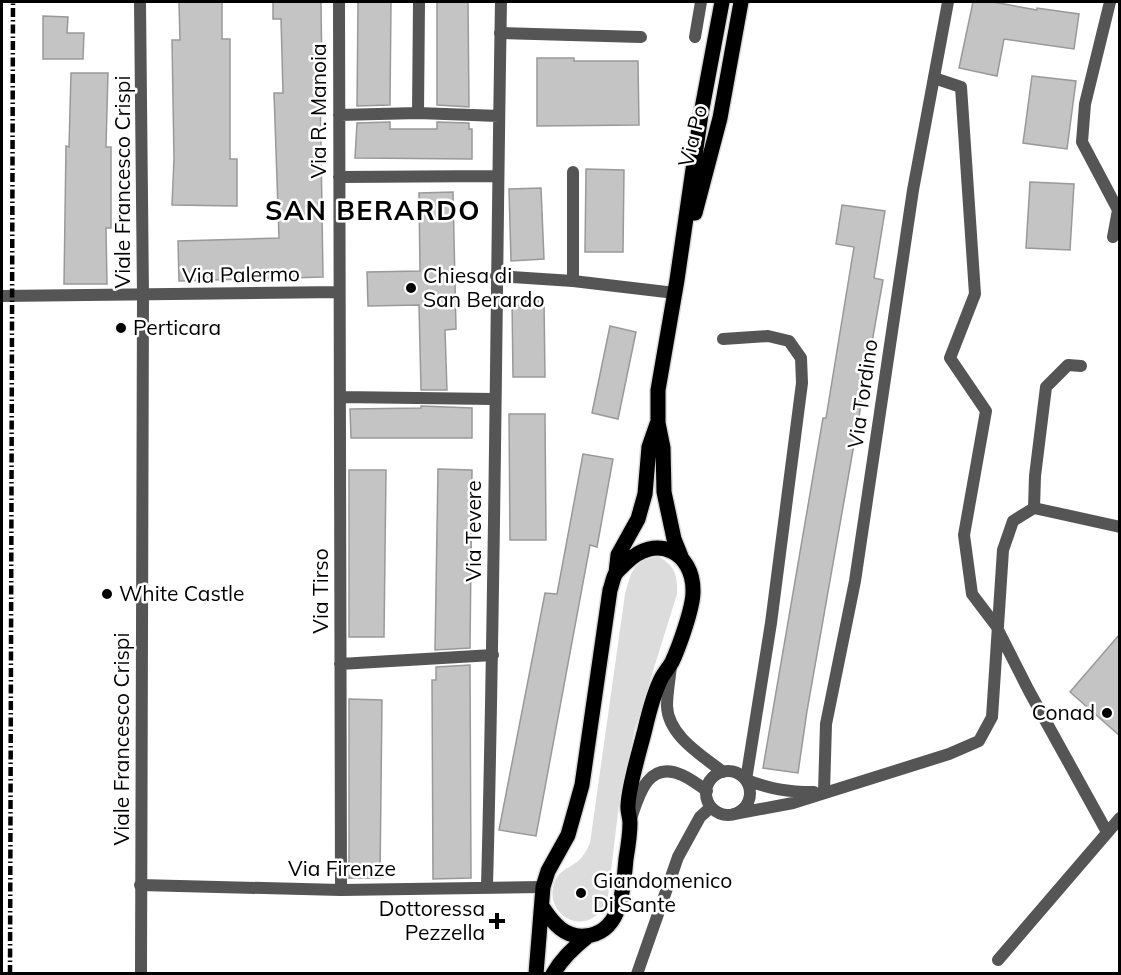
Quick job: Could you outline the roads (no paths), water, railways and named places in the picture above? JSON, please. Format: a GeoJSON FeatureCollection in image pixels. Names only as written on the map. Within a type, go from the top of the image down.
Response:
{"type":"FeatureCollection","features":[{"type":"Feature","properties":{"kind":"main road","name":"Via Po"},"geometry":{"type":"LineString","coordinates":[[588,936],[607,925],[619,909],[630,823],[628,805],[640,750],[661,678],[672,663],[693,591],[691,578],[674,539],[668,516],[664,492],[663,448],[658,423],[658,390],[676,287],[701,114],[722,2]]}},
{"type":"Feature","properties":{"kind":"main road","name":"Via Po"},"geometry":{"type":"LineString","coordinates":[[676,287],[720,118],[741,2]]}},
{"type":"Feature","properties":{"kind":"main road","name":"Via Po"},"geometry":{"type":"LineString","coordinates":[[543,887],[548,871],[568,835],[582,785],[610,590],[616,573],[618,555],[638,519],[645,494],[649,447],[658,423]]}},
{"type":"Feature","properties":{"kind":"main road"},"geometry":{"type":"LineString","coordinates":[[616,573],[641,550],[660,547],[682,559]]}},
{"type":"Feature","properties":{"kind":"main road"},"geometry":{"type":"LineString","coordinates":[[536,974],[543,887]]}},
{"type":"Feature","properties":{"kind":"main road"},"geometry":{"type":"LineString","coordinates":[[543,908],[560,929],[578,937],[588,936]]}},
{"type":"Feature","properties":{"kind":"main road"},"geometry":{"type":"LineString","coordinates":[[554,974],[558,964],[588,936]]}},
{"type":"Feature","properties":{"kind":"street","name":"Viale Francesco Crispi"},"geometry":{"type":"LineString","coordinates":[[140,2],[143,296],[141,974]]}},
{"type":"Feature","properties":{"kind":"street","name":"Via R. Manoia"},"geometry":{"type":"LineString","coordinates":[[339,2],[339,292]]}},
{"type":"Feature","properties":{"kind":"street"},"geometry":{"type":"LineString","coordinates":[[418,113],[419,2]]}},
{"type":"Feature","properties":{"kind":"street","name":"Via Tevere"},"geometry":{"type":"LineString","coordinates":[[487,886],[493,655],[494,399],[501,2]]}},
{"type":"Feature","properties":{"kind":"street"},"geometry":{"type":"LineString","coordinates":[[695,37],[701,2]]}},
{"type":"Feature","properties":{"kind":"street","name":"Via Tordino"},"geometry":{"type":"LineString","coordinates":[[824,792],[826,724],[855,581],[913,190],[948,2]]}},
{"type":"Feature","properties":{"kind":"street"},"geometry":{"type":"LineString","coordinates":[[1110,2],[1084,104],[1082,142],[1118,210],[1113,237]]}},
{"type":"Feature","properties":{"kind":"street"},"geometry":{"type":"LineString","coordinates":[[500,33],[641,37]]}},
{"type":"Feature","properties":{"kind":"street"},"geometry":{"type":"LineString","coordinates":[[934,78],[961,87],[975,294],[950,358],[986,411],[964,535],[972,594],[997,627],[1029,691],[1107,832]]}},
{"type":"Feature","properties":{"kind":"street"},"geometry":{"type":"LineString","coordinates":[[339,115],[418,113],[499,116]]}},
{"type":"Feature","properties":{"kind":"street"},"geometry":{"type":"LineString","coordinates":[[573,172],[573,281]]}},
{"type":"Feature","properties":{"kind":"street"},"geometry":{"type":"LineString","coordinates":[[339,177],[498,176]]}},
{"type":"Feature","properties":{"kind":"street"},"geometry":{"type":"LineString","coordinates":[[496,276],[676,287]]}},
{"type":"Feature","properties":{"kind":"street","name":"Via Palermo"},"geometry":{"type":"LineString","coordinates":[[2,296],[339,292]]}},
{"type":"Feature","properties":{"kind":"street","name":"Via Tirso"},"geometry":{"type":"LineString","coordinates":[[339,292],[341,890]]}},
{"type":"Feature","properties":{"kind":"street"},"geometry":{"type":"LineString","coordinates":[[723,339],[768,336],[789,341],[801,358],[802,383],[771,623],[746,780],[749,786],[749,800],[740,812],[734,814]]}},
{"type":"Feature","properties":{"kind":"street"},"geometry":{"type":"LineString","coordinates":[[1034,508],[1035,476],[1046,387],[1068,365],[1081,366]]}},
{"type":"Feature","properties":{"kind":"street"},"geometry":{"type":"LineString","coordinates":[[340,397],[494,399]]}},
{"type":"Feature","properties":{"kind":"street"},"geometry":{"type":"LineString","coordinates":[[723,772],[712,779],[707,791],[708,802],[711,807],[722,814],[734,814],[793,803],[949,754],[979,741],[992,717],[1003,550],[1013,521],[1034,508],[1119,527]]}},
{"type":"Feature","properties":{"kind":"street"},"geometry":{"type":"LineString","coordinates":[[340,664],[493,655]]}},
{"type":"Feature","properties":{"kind":"street"},"geometry":{"type":"LineString","coordinates":[[672,663],[667,709],[675,728],[686,743],[723,772],[735,773],[746,780],[771,789],[787,792],[824,792]]}},
{"type":"Feature","properties":{"kind":"street"},"geometry":{"type":"LineString","coordinates":[[630,823],[646,783],[662,772],[671,771],[682,775],[707,791]]}},
{"type":"Feature","properties":{"kind":"street"},"geometry":{"type":"LineString","coordinates":[[637,974],[678,857],[695,823],[711,807]]}},
{"type":"Feature","properties":{"kind":"street"},"geometry":{"type":"LineString","coordinates":[[998,960],[1119,818]]}},
{"type":"Feature","properties":{"kind":"street","name":"Via Firenze"},"geometry":{"type":"LineString","coordinates":[[140,885],[341,890],[487,886],[543,887]]}},
{"type":"Feature","properties":{"kind":"railway"},"geometry":{"type":"LineString","coordinates":[[10,974],[13,2]]}},
{"type":"Feature","properties":{"kind":"place","name":"Chiesa di San Berardo"},"geometry":{"type":"Point","coordinates":[411,288]}},
{"type":"Feature","properties":{"kind":"place","name":"Perticara"},"geometry":{"type":"Point","coordinates":[121,328]}},
{"type":"Feature","properties":{"kind":"place","name":"White Castle"},"geometry":{"type":"Point","coordinates":[107,594]}},
{"type":"Feature","properties":{"kind":"place","name":"Conad"},"geometry":{"type":"Point","coordinates":[1107,713]}},
{"type":"Feature","properties":{"kind":"place","name":"Giandomenico Di Sante"},"geometry":{"type":"Point","coordinates":[581,893]}},
{"type":"Feature","properties":{"kind":"place","name":"Dottoressa Pezzella"},"geometry":{"type":"Point","coordinates":[497,921]}},
{"type":"Feature","properties":{"kind":"district","name":"SAN BERARDO"},"geometry":{"type":"Point","coordinates":[373,211]}}]}
